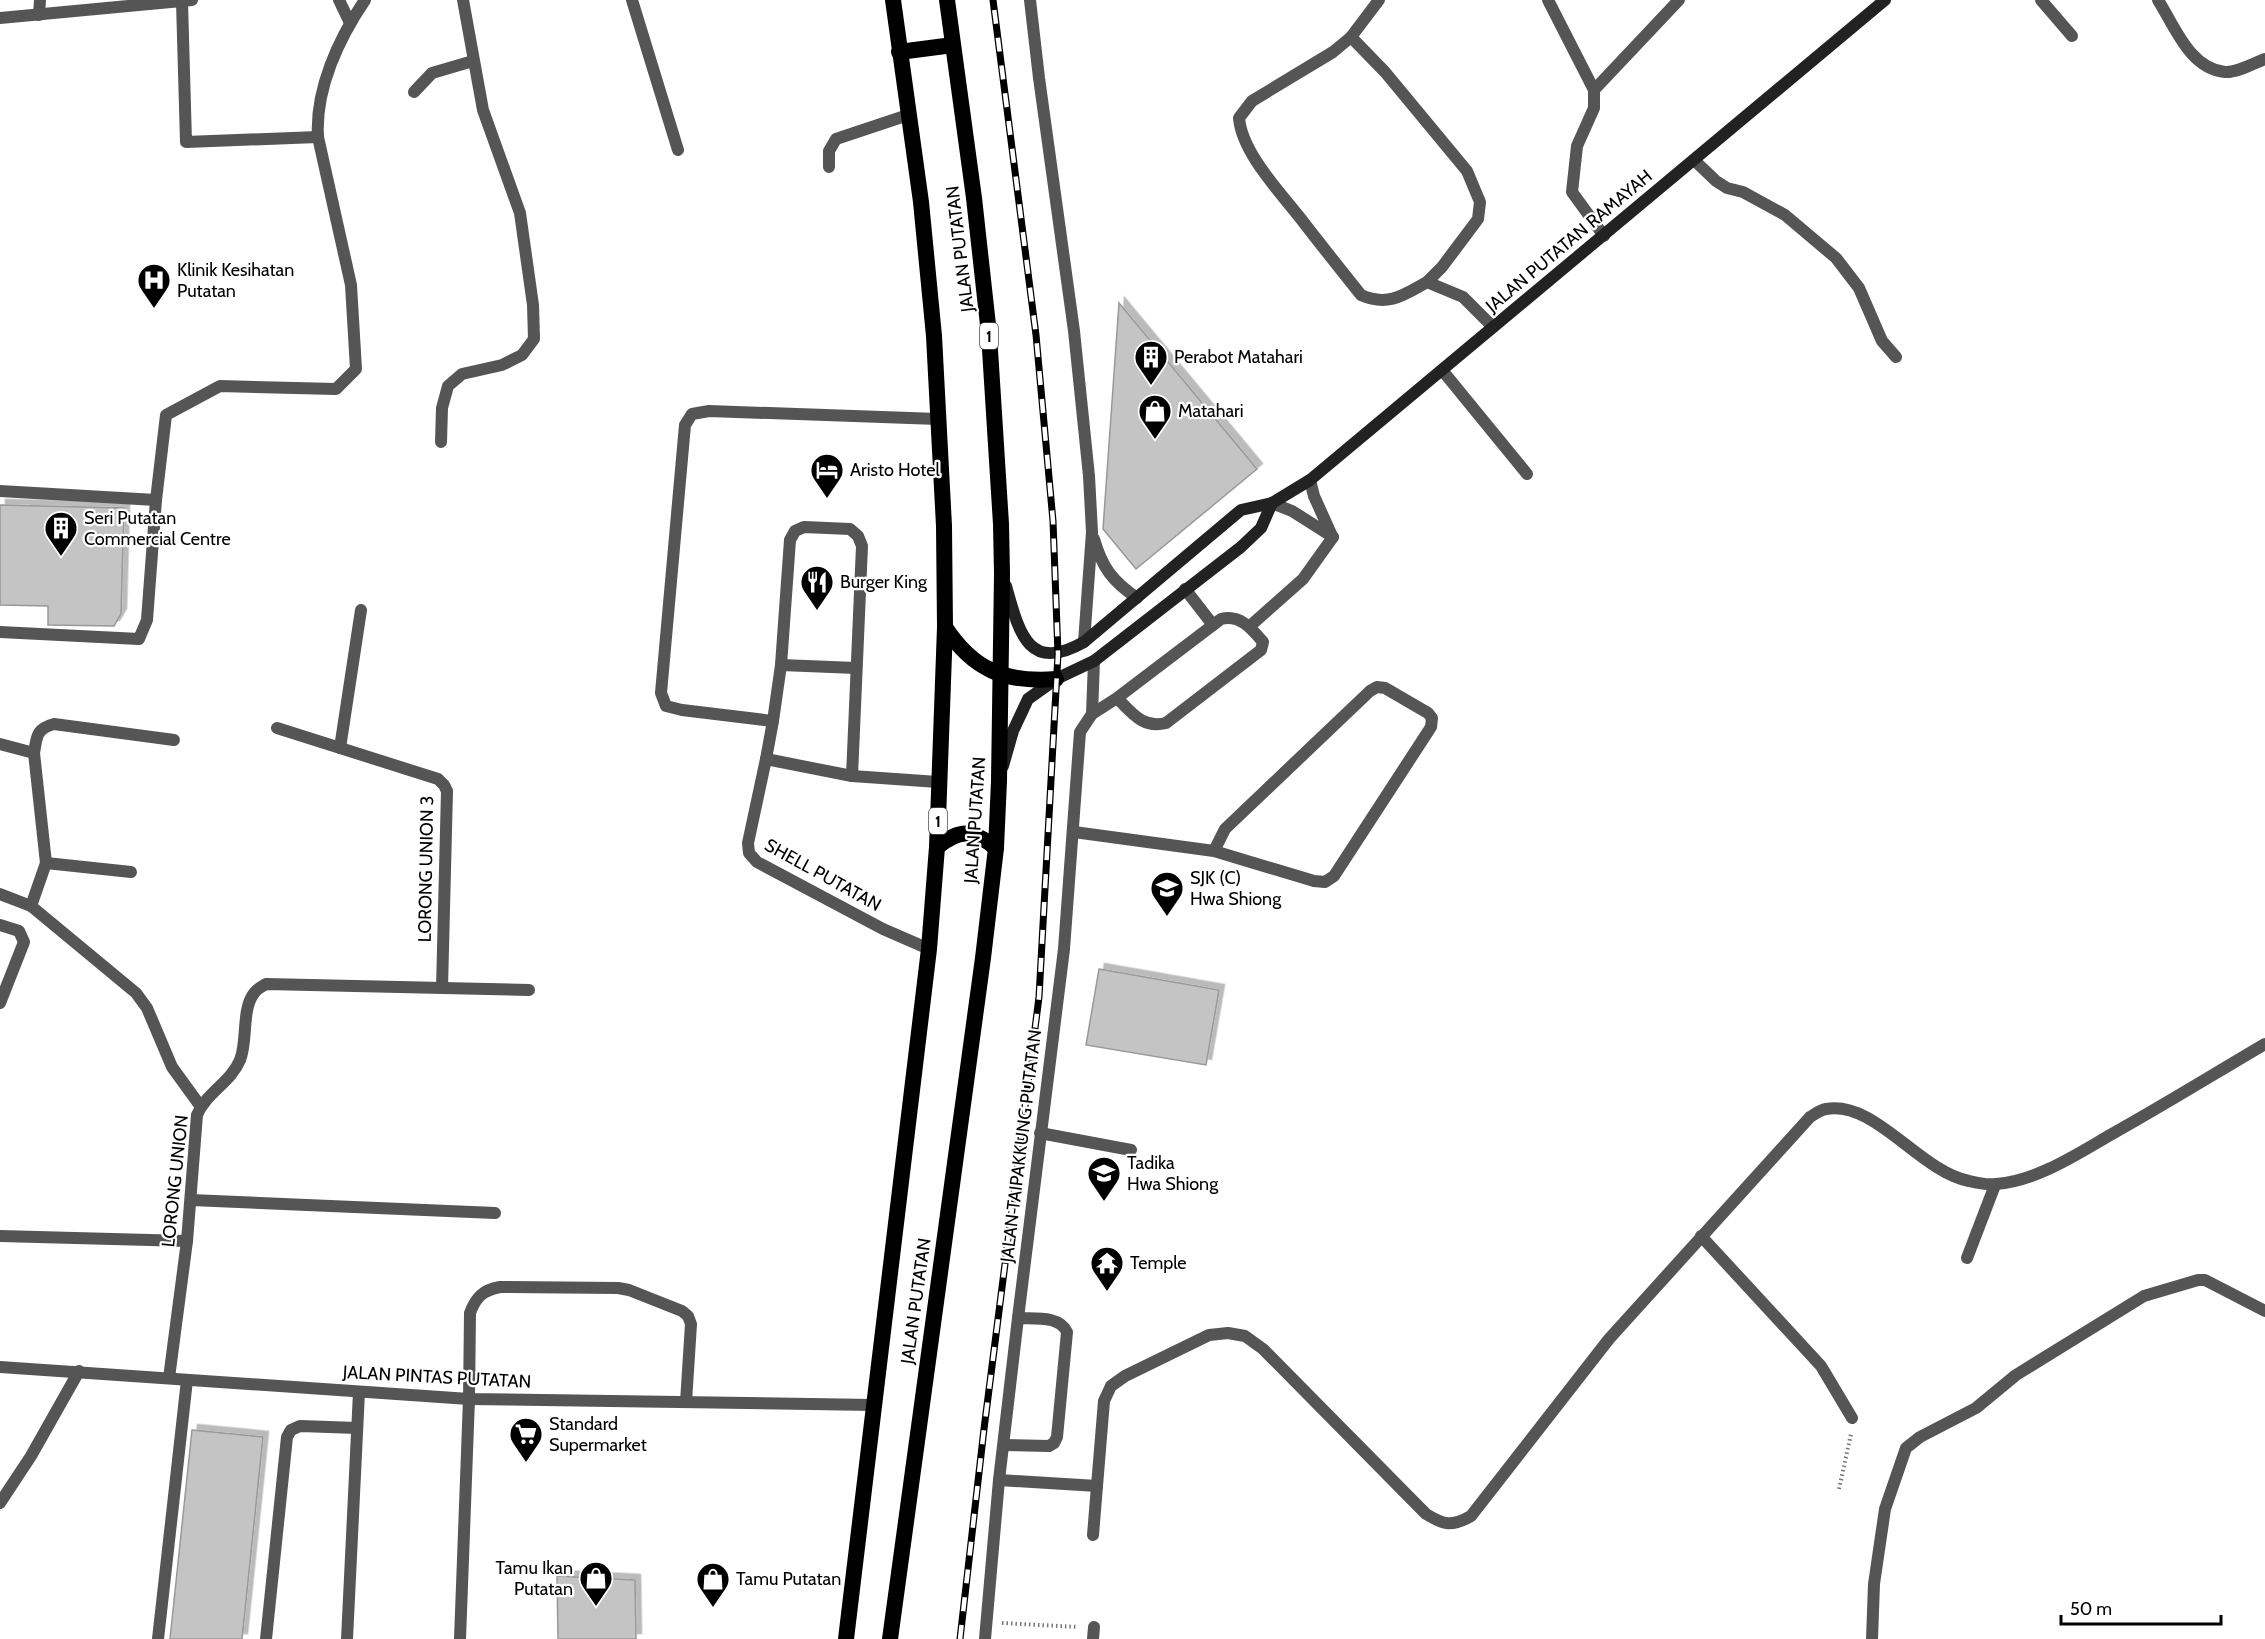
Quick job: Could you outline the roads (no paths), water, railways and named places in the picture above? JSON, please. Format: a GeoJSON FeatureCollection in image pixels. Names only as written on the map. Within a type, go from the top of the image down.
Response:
{"type":"FeatureCollection","features":[{"type":"Feature","properties":{"kind":"highway","name":"JALAN PUTATAN"},"geometry":{"type":"LineString","coordinates":[[846,1639],[929,949],[937,847],[945,627],[945,526],[933,325],[921,202],[893,0]]}},
{"type":"Feature","properties":{"kind":"highway","name":"JALAN PUTATAN"},"geometry":{"type":"LineString","coordinates":[[890,1639],[983,958],[996,848],[999,781],[1002,574],[989,334],[974,198],[947,0]]}},
{"type":"Feature","properties":{"kind":"highway"},"geometry":{"type":"LineString","coordinates":[[899,52],[953,45]]}},
{"type":"Feature","properties":{"kind":"highway"},"geometry":{"type":"LineString","coordinates":[[945,627],[957,646],[978,663],[1000,675],[1040,680],[1056,679]]}},
{"type":"Feature","properties":{"kind":"highway"},"geometry":{"type":"LineString","coordinates":[[937,847],[953,835],[968,834],[984,839],[996,848]]}},
{"type":"Feature","properties":{"kind":"main road","name":"JALAN PUTATAN RAMAYAH"},"geometry":{"type":"LineString","coordinates":[[1002,574],[1024,638],[1036,650],[1051,655],[1084,642],[1241,510],[1272,503],[1310,480],[1885,0]]}},
{"type":"Feature","properties":{"kind":"main road"},"geometry":{"type":"LineString","coordinates":[[999,781],[1013,731],[1028,699],[1056,679],[1094,661],[1241,547],[1261,528],[1272,503]]}},
{"type":"Feature","properties":{"kind":"street"},"geometry":{"type":"LineString","coordinates":[[39,15],[40,0]]}},
{"type":"Feature","properties":{"kind":"street"},"geometry":{"type":"LineString","coordinates":[[339,0],[350,23]]}},
{"type":"Feature","properties":{"kind":"street"},"geometry":{"type":"LineString","coordinates":[[0,632],[139,639],[147,620],[156,500],[166,415],[220,386],[336,389],[356,369],[351,285],[318,137],[317,123],[324,84],[350,23],[365,0]]}},
{"type":"Feature","properties":{"kind":"street"},"geometry":{"type":"LineString","coordinates":[[441,442],[442,408],[448,386],[462,374],[502,365],[522,355],[534,339],[533,305],[520,213],[483,110],[463,0]]}},
{"type":"Feature","properties":{"kind":"street"},"geometry":{"type":"LineString","coordinates":[[632,0],[678,150]]}},
{"type":"Feature","properties":{"kind":"street"},"geometry":{"type":"LineString","coordinates":[[1030,0],[1074,331],[1089,476],[1092,532],[1084,642]]}},
{"type":"Feature","properties":{"kind":"street"},"geometry":{"type":"LineString","coordinates":[[1351,36],[1407,98],[1467,171],[1480,202],[1478,219],[1442,267],[1427,282],[1398,298],[1375,301],[1361,295],[1252,154],[1240,131],[1239,118],[1252,101],[1333,52],[1351,36],[1379,0]]}},
{"type":"Feature","properties":{"kind":"street"},"geometry":{"type":"LineString","coordinates":[[1548,0],[1594,90],[1594,108],[1577,146],[1572,192],[1604,236]]}},
{"type":"Feature","properties":{"kind":"street"},"geometry":{"type":"LineString","coordinates":[[1594,90],[1679,0]]}},
{"type":"Feature","properties":{"kind":"street"},"geometry":{"type":"LineString","coordinates":[[2042,0],[2072,36]]}},
{"type":"Feature","properties":{"kind":"street"},"geometry":{"type":"LineString","coordinates":[[2158,0],[2192,55],[2205,66],[2227,72],[2265,59]]}},
{"type":"Feature","properties":{"kind":"street"},"geometry":{"type":"LineString","coordinates":[[0,18],[39,15],[97,4],[187,1],[186,142],[318,137]]}},
{"type":"Feature","properties":{"kind":"street"},"geometry":{"type":"LineString","coordinates":[[414,92],[432,72],[473,61]]}},
{"type":"Feature","properties":{"kind":"street"},"geometry":{"type":"LineString","coordinates":[[829,167],[829,151],[836,139],[908,115]]}},
{"type":"Feature","properties":{"kind":"street"},"geometry":{"type":"LineString","coordinates":[[1694,160],[1721,185],[1743,192],[1785,215],[1836,258],[1859,288],[1882,340],[1896,357]]}},
{"type":"Feature","properties":{"kind":"street"},"geometry":{"type":"LineString","coordinates":[[1427,282],[1463,297],[1493,327]]}},
{"type":"Feature","properties":{"kind":"street"},"geometry":{"type":"LineString","coordinates":[[1442,370],[1527,474]]}},
{"type":"Feature","properties":{"kind":"street"},"geometry":{"type":"LineString","coordinates":[[773,721],[666,706],[661,693],[685,425],[692,414],[709,411],[938,419]]}},
{"type":"Feature","properties":{"kind":"street"},"geometry":{"type":"LineString","coordinates":[[1310,480],[1333,537]]}},
{"type":"Feature","properties":{"kind":"street"},"geometry":{"type":"LineString","coordinates":[[0,491],[156,500]]}},
{"type":"Feature","properties":{"kind":"street"},"geometry":{"type":"LineString","coordinates":[[1272,503],[1292,511],[1333,537]]}},
{"type":"Feature","properties":{"kind":"street"},"geometry":{"type":"LineString","coordinates":[[852,776],[862,546],[858,536],[850,530],[804,527],[795,531],[790,540],[781,664],[766,759],[852,776],[938,782]]}},
{"type":"Feature","properties":{"kind":"street"},"geometry":{"type":"LineString","coordinates":[[1092,532],[1100,560],[1120,587],[1137,598]]}},
{"type":"Feature","properties":{"kind":"street"},"geometry":{"type":"LineString","coordinates":[[1250,626],[1303,579],[1333,537]]}},
{"type":"Feature","properties":{"kind":"street"},"geometry":{"type":"LineString","coordinates":[[1185,589],[1213,625]]}},
{"type":"Feature","properties":{"kind":"street"},"geometry":{"type":"LineString","coordinates":[[340,748],[361,610]]}},
{"type":"Feature","properties":{"kind":"street"},"geometry":{"type":"LineString","coordinates":[[1092,714],[1226,617],[1250,626],[1263,642],[1261,650],[1167,723],[1155,726],[1143,723],[1116,698]]}},
{"type":"Feature","properties":{"kind":"street","name":"JALAN TAIPAKKUNG PUTATAN"},"geometry":{"type":"LineString","coordinates":[[985,1639],[999,1480],[1064,949],[1080,732],[1092,714],[1094,661]]}},
{"type":"Feature","properties":{"kind":"street"},"geometry":{"type":"LineString","coordinates":[[781,664],[856,668]]}},
{"type":"Feature","properties":{"kind":"street"},"geometry":{"type":"LineString","coordinates":[[1074,832],[1214,851],[1314,881],[1325,882],[1334,876],[1431,727],[1432,718],[1428,713],[1385,688],[1377,687],[1370,691],[1225,828],[1214,851]]}},
{"type":"Feature","properties":{"kind":"street"},"geometry":{"type":"LineString","coordinates":[[31,906],[46,863],[34,753],[38,733],[44,727],[54,724],[174,741]]}},
{"type":"Feature","properties":{"kind":"street","name":"LORONG UNION 3"},"geometry":{"type":"LineString","coordinates":[[277,728],[438,779],[444,785],[447,791],[442,988]]}},
{"type":"Feature","properties":{"kind":"street"},"geometry":{"type":"LineString","coordinates":[[0,744],[34,753]]}},
{"type":"Feature","properties":{"kind":"street","name":"SHELL PUTATAN"},"geometry":{"type":"LineString","coordinates":[[766,759],[748,843],[749,854],[757,862],[883,929],[929,949]]}},
{"type":"Feature","properties":{"kind":"street"},"geometry":{"type":"LineString","coordinates":[[46,863],[131,872]]}},
{"type":"Feature","properties":{"kind":"street"},"geometry":{"type":"LineString","coordinates":[[0,894],[31,906],[136,993],[147,1008],[172,1067],[201,1107]]}},
{"type":"Feature","properties":{"kind":"street"},"geometry":{"type":"LineString","coordinates":[[0,925],[19,931],[24,942],[0,1004]]}},
{"type":"Feature","properties":{"kind":"street","name":"LORONG UNION"},"geometry":{"type":"LineString","coordinates":[[169,1378],[188,1240],[197,1115],[201,1107],[240,1063],[244,1049],[249,1005],[255,991],[266,984],[529,990]]}},
{"type":"Feature","properties":{"kind":"street"},"geometry":{"type":"LineString","coordinates":[[1093,1535],[1104,1401],[1111,1386],[1125,1376],[1209,1335],[1228,1333],[1245,1336],[1263,1349],[1426,1514],[1440,1523],[1457,1524],[1471,1516],[1609,1339],[1810,1117],[1824,1109],[1842,1108],[1864,1115],[1942,1172],[1967,1181],[1995,1185],[2059,1164],[2265,1044]]}},
{"type":"Feature","properties":{"kind":"street"},"geometry":{"type":"LineString","coordinates":[[1040,1133],[1131,1150]]}},
{"type":"Feature","properties":{"kind":"street"},"geometry":{"type":"LineString","coordinates":[[1967,1258],[1995,1185]]}},
{"type":"Feature","properties":{"kind":"street"},"geometry":{"type":"LineString","coordinates":[[191,1200],[495,1214]]}},
{"type":"Feature","properties":{"kind":"street"},"geometry":{"type":"LineString","coordinates":[[0,1236],[188,1240]]}},
{"type":"Feature","properties":{"kind":"street"},"geometry":{"type":"LineString","coordinates":[[1701,1236],[1821,1366],[1852,1418]]}},
{"type":"Feature","properties":{"kind":"street"},"geometry":{"type":"LineString","coordinates":[[1872,1639],[1874,1584],[1885,1509],[1906,1448],[1920,1437],[1976,1408],[2016,1375],[2144,1296],[2205,1280],[2265,1311]]}},
{"type":"Feature","properties":{"kind":"street"},"geometry":{"type":"LineString","coordinates":[[460,1639],[470,1312],[474,1302],[482,1293],[500,1287],[618,1288],[629,1290],[682,1311],[688,1316],[691,1324],[686,1402]]}},
{"type":"Feature","properties":{"kind":"street"},"geometry":{"type":"LineString","coordinates":[[1004,1445],[1049,1446],[1057,1437],[1066,1332],[1063,1324],[1057,1320],[1018,1318]]}},
{"type":"Feature","properties":{"kind":"street","name":"JALAN PINTAS PUTATAN"},"geometry":{"type":"LineString","coordinates":[[0,1367],[469,1399],[874,1405]]}},
{"type":"Feature","properties":{"kind":"street"},"geometry":{"type":"LineString","coordinates":[[0,1503],[31,1456],[79,1371]]}},
{"type":"Feature","properties":{"kind":"street"},"geometry":{"type":"LineString","coordinates":[[158,1639],[188,1380]]}},
{"type":"Feature","properties":{"kind":"street"},"geometry":{"type":"LineString","coordinates":[[347,1639],[359,1392]]}},
{"type":"Feature","properties":{"kind":"street"},"geometry":{"type":"LineString","coordinates":[[266,1639],[287,1437],[291,1430],[300,1426],[357,1428]]}},
{"type":"Feature","properties":{"kind":"street"},"geometry":{"type":"LineString","coordinates":[[999,1480],[1096,1486]]}},
{"type":"Feature","properties":{"kind":"railway"},"geometry":{"type":"LineString","coordinates":[[960,1639],[984,1429],[1039,997],[1058,654],[1053,521],[1036,335],[993,0]]}},
{"type":"Feature","properties":{"kind":"place","name":"Klinik Kesihatan Putatan"},"geometry":{"type":"Point","coordinates":[154,309]}},
{"type":"Feature","properties":{"kind":"place","name":"Perabot Matahari"},"geometry":{"type":"Point","coordinates":[1151,386]}},
{"type":"Feature","properties":{"kind":"place","name":"Matahari"},"geometry":{"type":"Point","coordinates":[1155,440]}},
{"type":"Feature","properties":{"kind":"place","name":"Aristo Hotel"},"geometry":{"type":"Point","coordinates":[827,499]}},
{"type":"Feature","properties":{"kind":"place","name":"Seri Putatan Commercial Centre"},"geometry":{"type":"Point","coordinates":[61,557]}},
{"type":"Feature","properties":{"kind":"place","name":"Burger King"},"geometry":{"type":"Point","coordinates":[817,611]}},
{"type":"Feature","properties":{"kind":"place","name":"SJK (C) Hwa Shiong"},"geometry":{"type":"Point","coordinates":[1167,917]}},
{"type":"Feature","properties":{"kind":"place","name":"Tadika Hwa Shiong"},"geometry":{"type":"Point","coordinates":[1104,1202]}},
{"type":"Feature","properties":{"kind":"place","name":"Temple"},"geometry":{"type":"Point","coordinates":[1107,1292]}},
{"type":"Feature","properties":{"kind":"place","name":"Standard Supermarket"},"geometry":{"type":"Point","coordinates":[526,1463]}},
{"type":"Feature","properties":{"kind":"place","name":"Tamu Ikan Putatan"},"geometry":{"type":"Point","coordinates":[596,1607]}},
{"type":"Feature","properties":{"kind":"place","name":"Tamu Putatan"},"geometry":{"type":"Point","coordinates":[713,1608]}}]}
